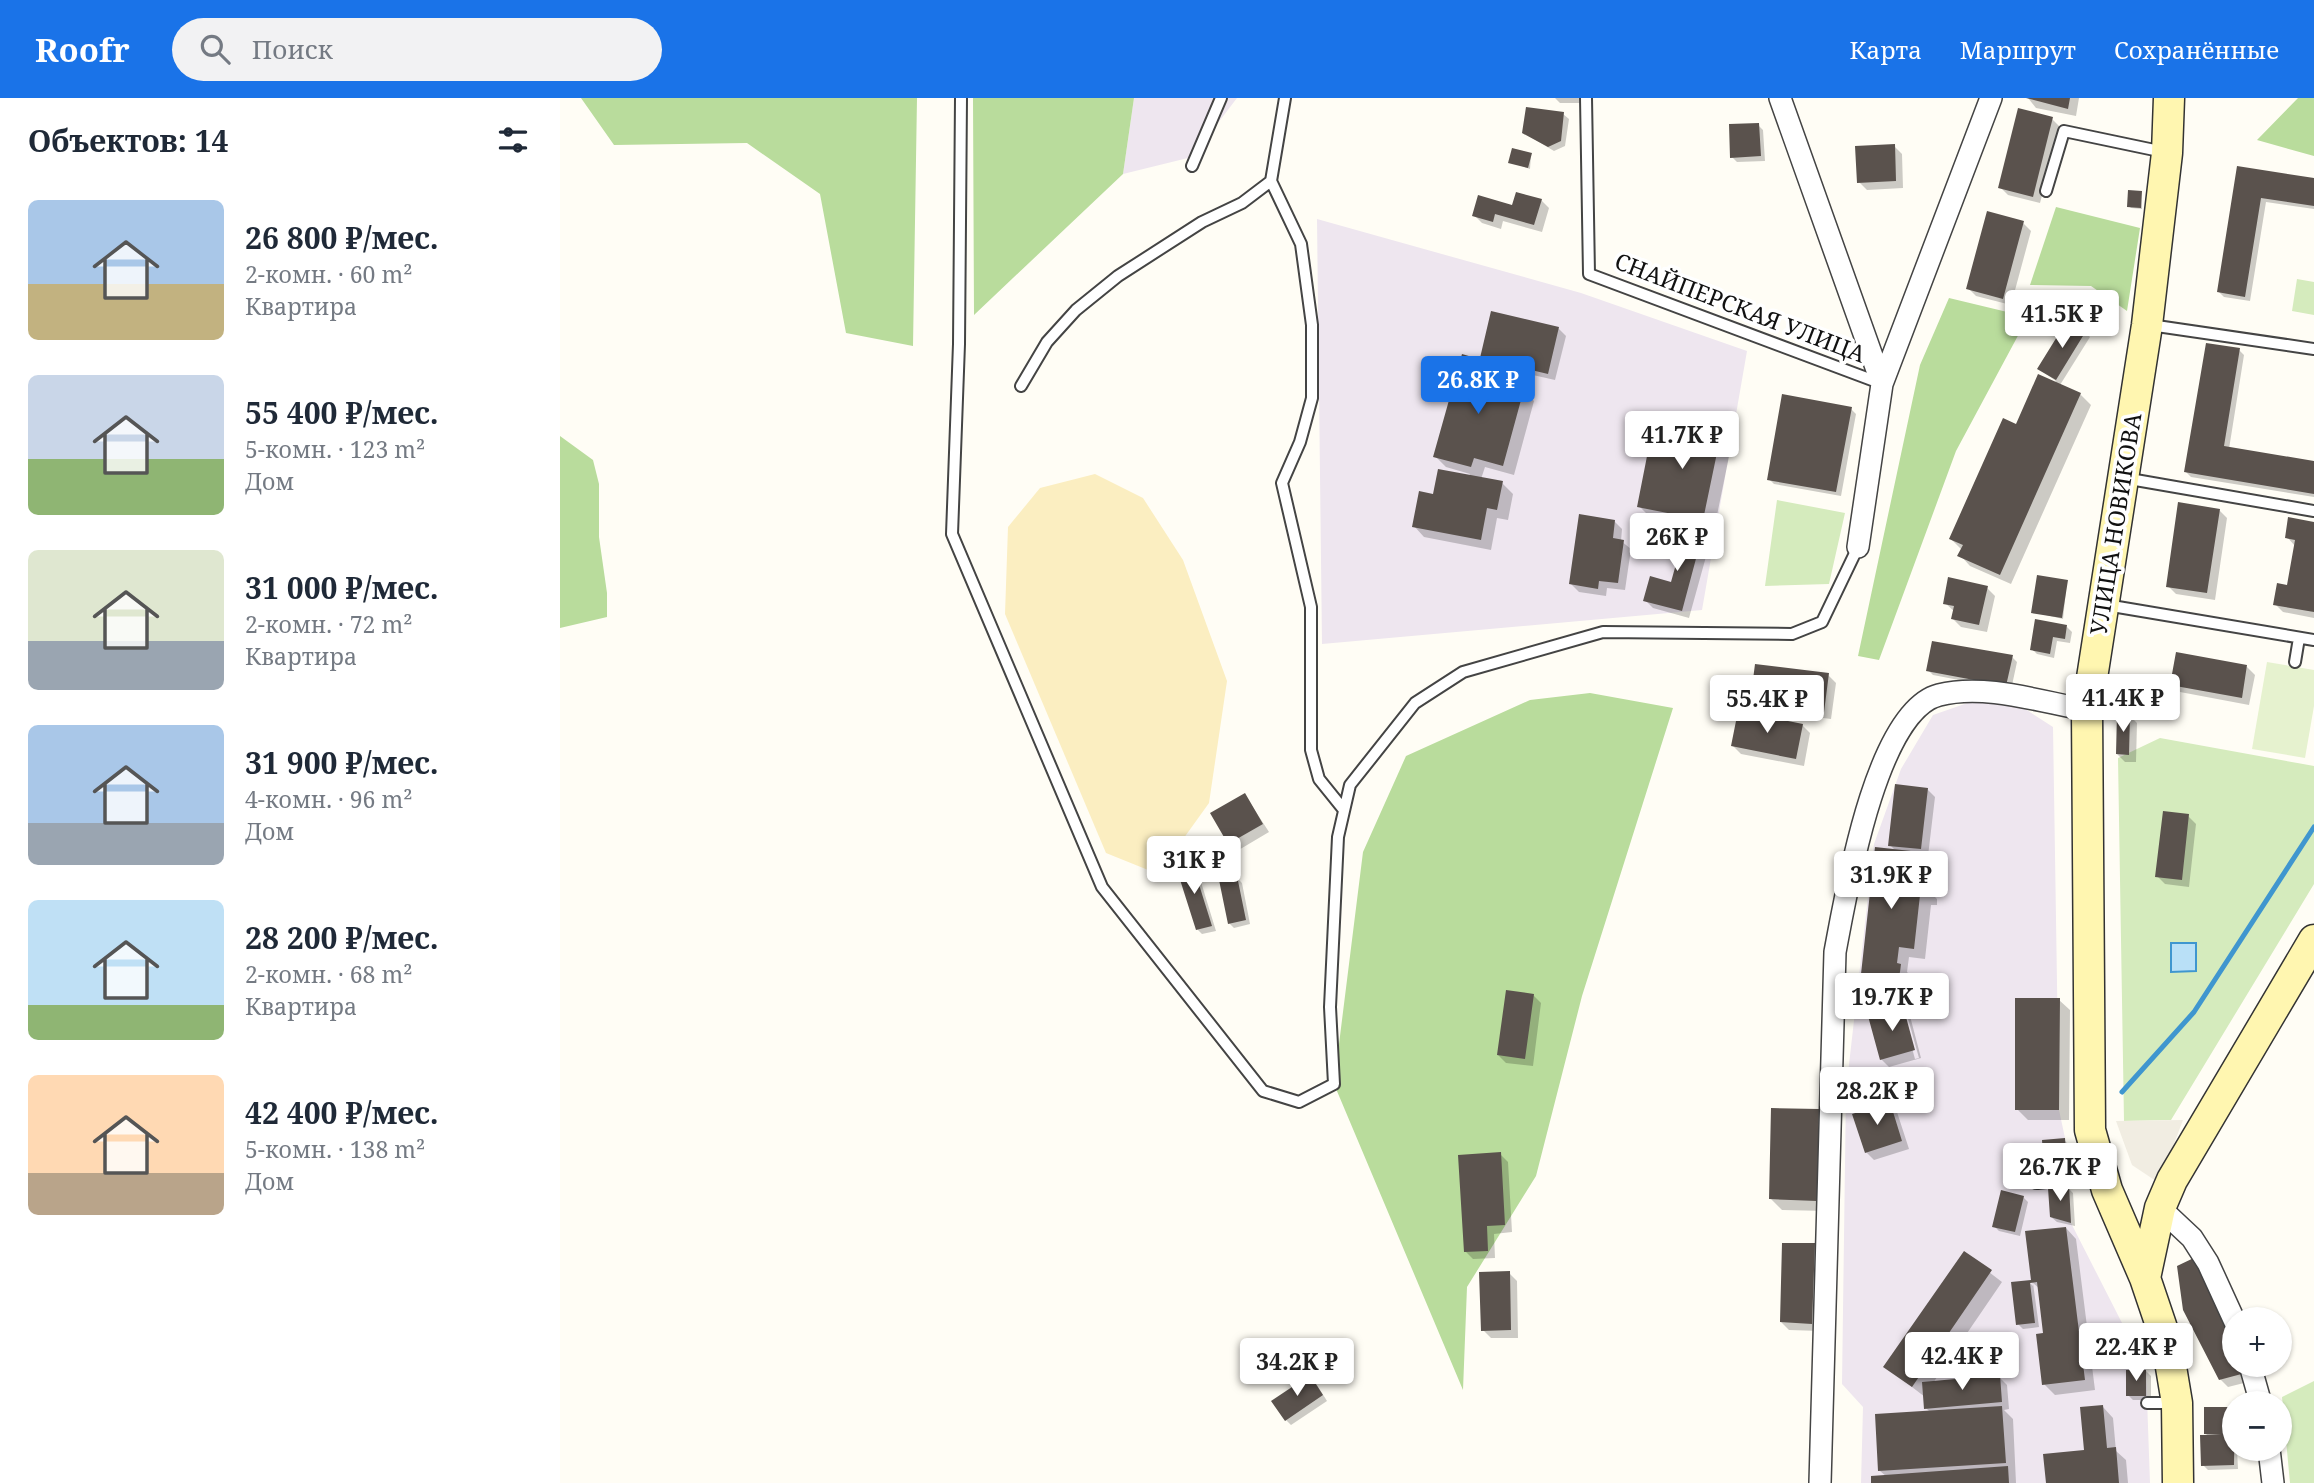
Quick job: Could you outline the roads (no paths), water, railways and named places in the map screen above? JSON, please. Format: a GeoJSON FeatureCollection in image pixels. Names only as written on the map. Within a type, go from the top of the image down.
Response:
{"type":"FeatureCollection","features":[{"type":"Feature","properties":{"kind":"main road","name":"УЛИЦА НОВИКОВА"},"geometry":{"type":"LineString","coordinates":[[2169,98],[2167,153],[2147,325],[2087,710],[2090,1130],[2102,1171],[2145,1278],[2167,1343],[2176,1403],[2178,1483]]}},
{"type":"Feature","properties":{"kind":"main road"},"geometry":{"type":"LineString","coordinates":[[2145,1278],[2160,1208],[2172,1180],[2314,940]]}},
{"type":"Feature","properties":{"kind":"main road"},"geometry":{"type":"LineString","coordinates":[[2102,1171],[2119,1192],[2134,1199],[2154,1194],[2172,1180]]}},
{"type":"Feature","properties":{"kind":"street"},"geometry":{"type":"LineString","coordinates":[[1780,98],[1882,384]]}},
{"type":"Feature","properties":{"kind":"street"},"geometry":{"type":"LineString","coordinates":[[1858,547],[1882,384],[1991,98]]}},
{"type":"Feature","properties":{"kind":"street"},"geometry":{"type":"LineString","coordinates":[[1820,1483],[1835,952],[1850,871],[1887,751],[1917,707],[1937,695],[1962,692],[2001,695],[2087,710]]}},
{"type":"Feature","properties":{"kind":"street"},"geometry":{"type":"LineString","coordinates":[[2037,1178],[2102,1171]]}},
{"type":"Feature","properties":{"kind":"street"},"geometry":{"type":"LineString","coordinates":[[2160,1208],[2192,1238],[2208,1263],[2228,1307]]}},
{"type":"Feature","properties":{"kind":"street"},"geometry":{"type":"LineString","coordinates":[[2270,1461],[2273,1483]]}},
{"type":"Feature","properties":{"kind":"lane"},"geometry":{"type":"LineString","coordinates":[[961,98],[959,344],[952,534],[1101,887],[1263,1091],[1299,1102],[1334,1084],[1330,1007],[1338,837],[1350,785],[1415,703],[1463,672],[1603,632],[1792,634],[1822,622],[1858,547]]}},
{"type":"Feature","properties":{"kind":"lane"},"geometry":{"type":"LineString","coordinates":[[1192,166],[1221,98]]}},
{"type":"Feature","properties":{"kind":"lane"},"geometry":{"type":"LineString","coordinates":[[1285,98],[1271,181],[1301,244],[1312,325],[1312,398],[1300,442],[1282,482],[1311,607],[1311,750],[1319,779],[1344,810]]}},
{"type":"Feature","properties":{"kind":"lane","name":"СНАЙПЕРСКАЯ УЛИЦА"},"geometry":{"type":"LineString","coordinates":[[1586,98],[1589,274],[1882,384]]}},
{"type":"Feature","properties":{"kind":"lane"},"geometry":{"type":"LineString","coordinates":[[2046,191],[2064,131],[2167,153]]}},
{"type":"Feature","properties":{"kind":"lane"},"geometry":{"type":"LineString","coordinates":[[1021,386],[1047,342],[1076,310],[1118,276],[1202,222],[1242,203],[1271,181]]}},
{"type":"Feature","properties":{"kind":"lane"},"geometry":{"type":"LineString","coordinates":[[2147,325],[2314,349]]}},
{"type":"Feature","properties":{"kind":"lane"},"geometry":{"type":"LineString","coordinates":[[2124,478],[2314,511]]}},
{"type":"Feature","properties":{"kind":"lane"},"geometry":{"type":"LineString","coordinates":[[2103,604],[2314,640]]}},
{"type":"Feature","properties":{"kind":"lane"},"geometry":{"type":"LineString","coordinates":[[2295,662],[2300,638]]}},
{"type":"Feature","properties":{"kind":"lane"},"geometry":{"type":"LineString","coordinates":[[2147,1403],[2176,1403]]}},
{"type":"Feature","properties":{"kind":"water"},"geometry":{"type":"Polygon","coordinates":[[[2171,943],[2196,943],[2196,971],[2171,972],[2171,943]]]}},
{"type":"Feature","properties":{"kind":"waterway"},"geometry":{"type":"LineString","coordinates":[[2122,1092],[2194,1012],[2314,827]]}}]}
